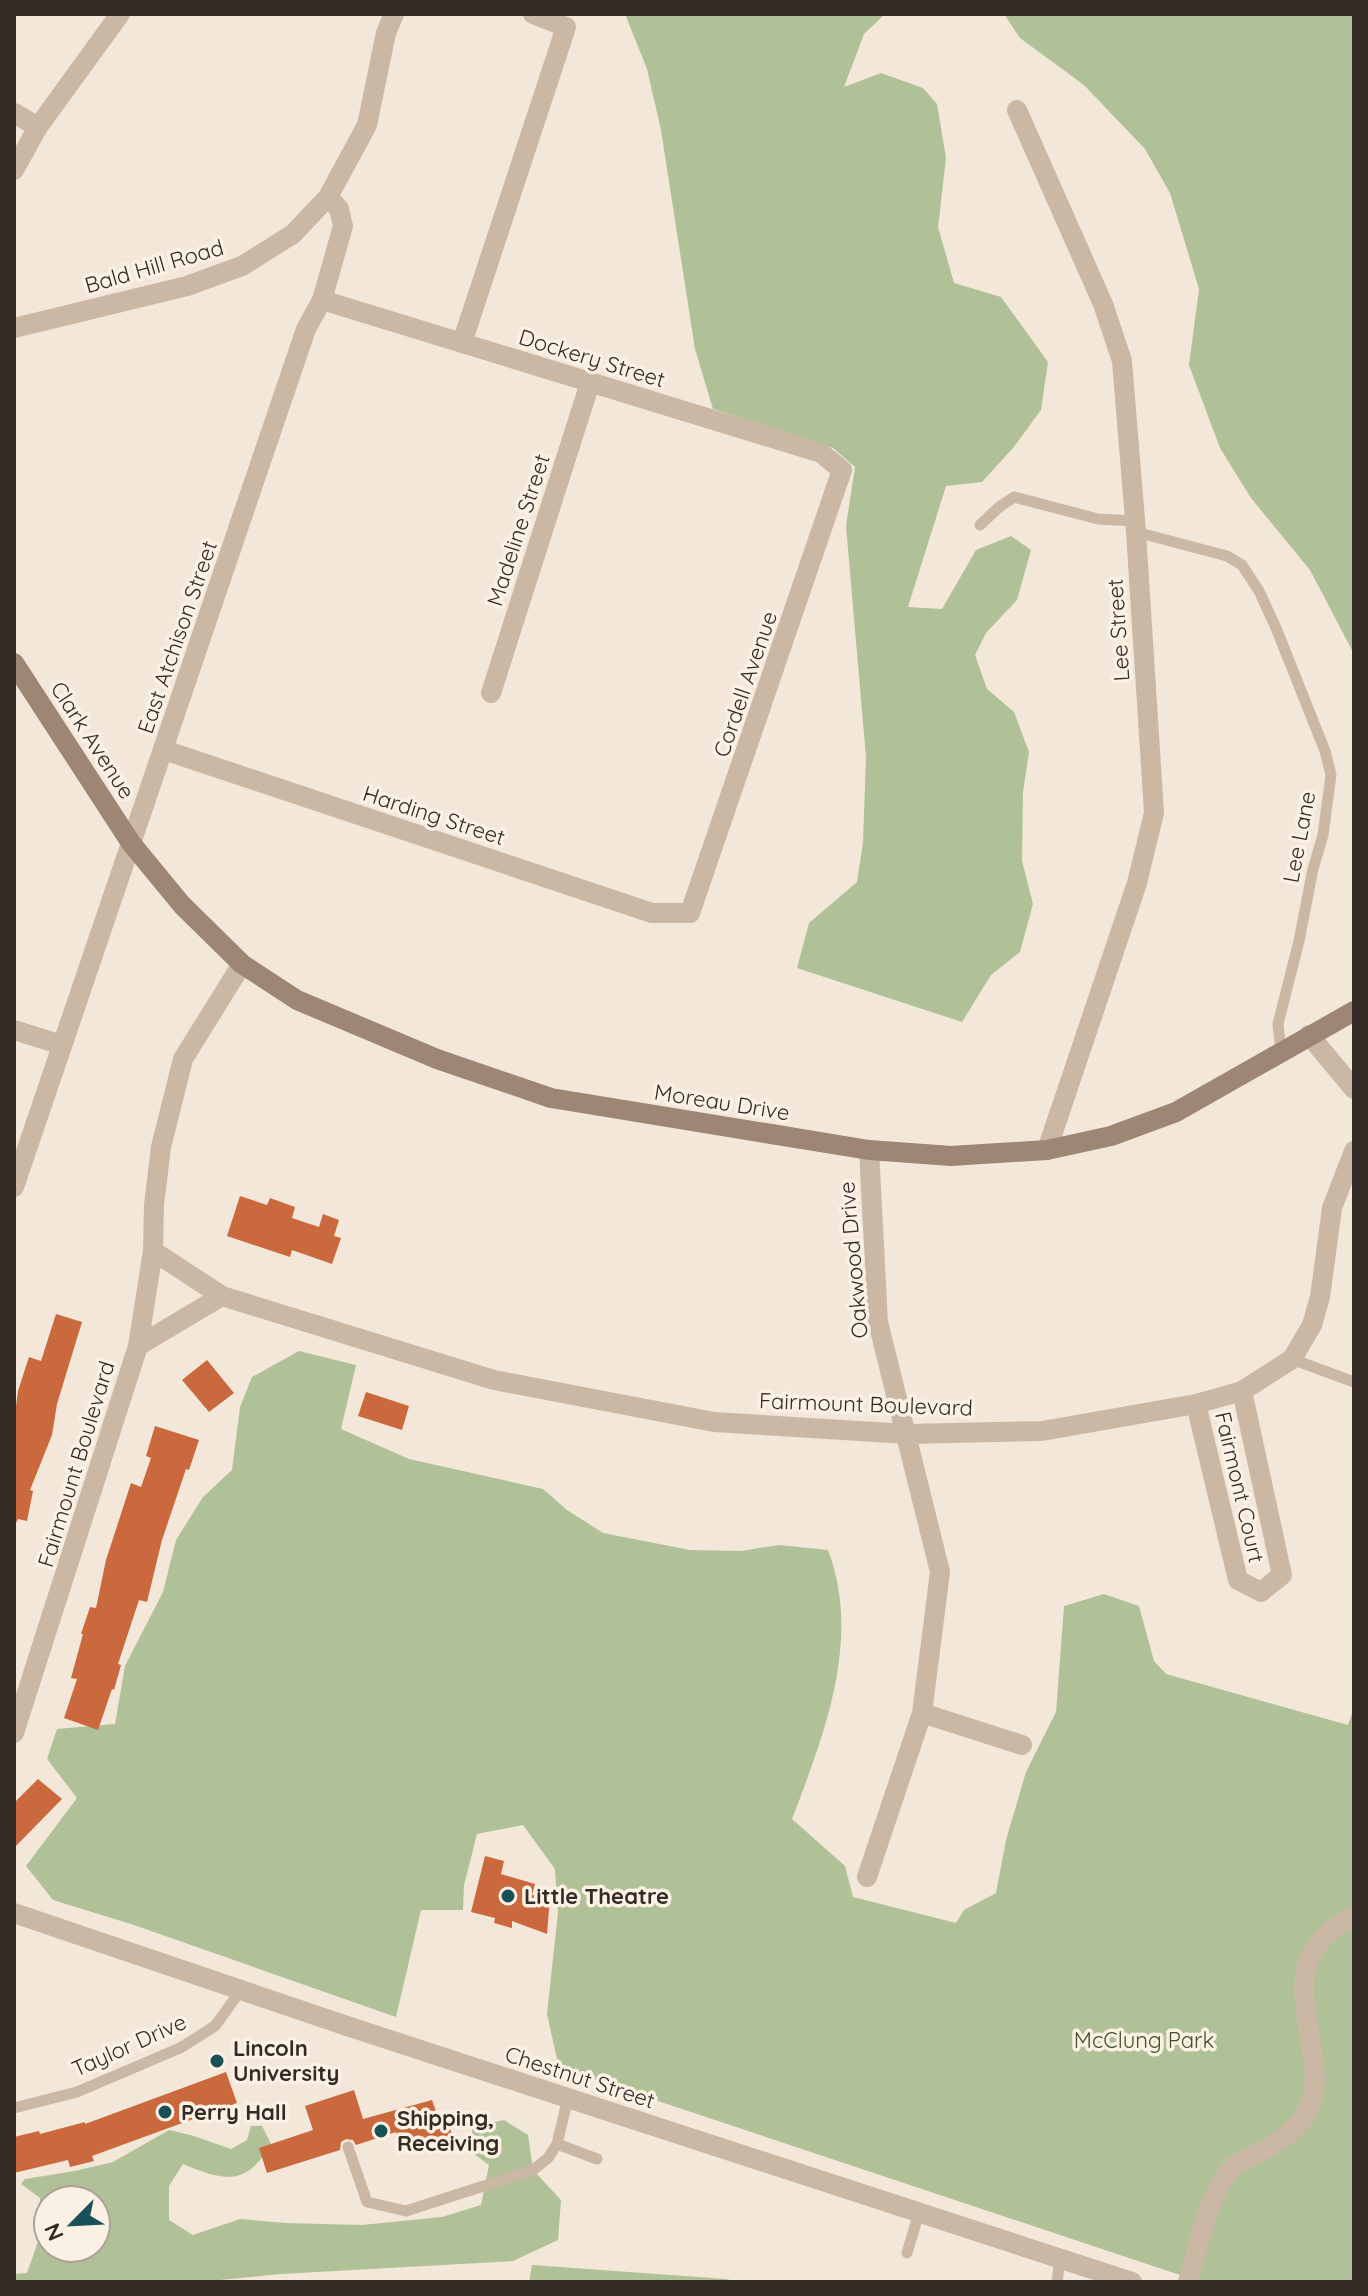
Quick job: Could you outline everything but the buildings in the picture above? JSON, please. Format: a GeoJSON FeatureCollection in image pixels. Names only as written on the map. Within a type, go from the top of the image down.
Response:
{"type":"FeatureCollection","features":[{"type":"Feature","properties":{"kind":"main road","name":"Clark Avenue"},"geometry":{"type":"LineString","coordinates":[[14,663],[131,843]]}},
{"type":"Feature","properties":{"kind":"main road","name":"Moreau Drive"},"geometry":{"type":"LineString","coordinates":[[131,843],[182,905],[242,964],[297,1000],[437,1059],[551,1098],[869,1150],[951,1156],[1047,1150],[1111,1136],[1176,1112],[1354,1011]]}},
{"type":"Feature","properties":{"kind":"street"},"geometry":{"type":"LineString","coordinates":[[14,170],[38,127],[120,14]]}},
{"type":"Feature","properties":{"kind":"street","name":"Bald Hill Road"},"geometry":{"type":"LineString","coordinates":[[14,328],[187,286],[242,266],[293,234],[328,197],[367,125],[386,33],[394,14]]}},
{"type":"Feature","properties":{"kind":"street"},"geometry":{"type":"LineString","coordinates":[[462,343],[566,27],[533,14]]}},
{"type":"Feature","properties":{"kind":"street","name":"Lee Street"},"geometry":{"type":"LineString","coordinates":[[1017,110],[1103,304],[1122,361],[1154,813],[1137,883],[1047,1150]]}},
{"type":"Feature","properties":{"kind":"street"},"geometry":{"type":"LineString","coordinates":[[14,113],[38,127]]}},
{"type":"Feature","properties":{"kind":"street","name":"East Atchison Street"},"geometry":{"type":"LineString","coordinates":[[14,1187],[306,329],[322,300],[343,226],[339,209],[328,197]]}},
{"type":"Feature","properties":{"kind":"street","name":"Dockery Street"},"geometry":{"type":"LineString","coordinates":[[322,300],[821,453],[842,470]]}},
{"type":"Feature","properties":{"kind":"street","name":"Madeline Street"},"geometry":{"type":"LineString","coordinates":[[491,693],[590,383]]}},
{"type":"Feature","properties":{"kind":"street","name":"Cordell Avenue"},"geometry":{"type":"LineString","coordinates":[[690,913],[827,522],[842,470]]}},
{"type":"Feature","properties":{"kind":"street","name":"Harding Street"},"geometry":{"type":"LineString","coordinates":[[164,750],[652,913],[690,913]]}},
{"type":"Feature","properties":{"kind":"street"},"geometry":{"type":"LineString","coordinates":[[153,1251],[154,1205],[161,1147],[183,1059],[242,964]]}},
{"type":"Feature","properties":{"kind":"street"},"geometry":{"type":"LineString","coordinates":[[14,1030],[62,1045]]}},
{"type":"Feature","properties":{"kind":"street"},"geometry":{"type":"LineString","coordinates":[[1309,1035],[1354,1089]]}},
{"type":"Feature","properties":{"kind":"street","name":"Oakwood Drive"},"geometry":{"type":"LineString","coordinates":[[867,1877],[922,1713],[940,1572],[878,1322],[869,1150]]}},
{"type":"Feature","properties":{"kind":"street","name":"Fairmount Boulevard"},"geometry":{"type":"LineString","coordinates":[[14,1733],[138,1346],[153,1251],[222,1296],[494,1380],[714,1422],[908,1434],[1042,1431],[1196,1404],[1242,1391],[1292,1359],[1312,1325],[1320,1297],[1332,1208],[1354,1151]]}},
{"type":"Feature","properties":{"kind":"street","name":"Fairmount Boulevard"},"geometry":{"type":"LineString","coordinates":[[138,1346],[222,1296]]}},
{"type":"Feature","properties":{"kind":"street","name":"Fairmont Court"},"geometry":{"type":"LineString","coordinates":[[1196,1404],[1238,1580],[1261,1592],[1282,1575],[1242,1391]]}},
{"type":"Feature","properties":{"kind":"street"},"geometry":{"type":"LineString","coordinates":[[922,1713],[1022,1745]]}},
{"type":"Feature","properties":{"kind":"street","name":"Chestnut Street"},"geometry":{"type":"LineString","coordinates":[[14,1913],[1132,2282]]}},
{"type":"Feature","properties":{"kind":"street"},"geometry":{"type":"LineString","coordinates":[[1188,2282],[1217,2189],[1232,2167],[1298,2128],[1305,2117],[1316,2079],[1306,2011],[1304,1982],[1307,1959],[1326,1932],[1354,1916]]}},
{"type":"Feature","properties":{"kind":"lane","name":"Lee Lane"},"geometry":{"type":"LineString","coordinates":[[980,525],[1014,497],[1136,526],[1227,556],[1242,565],[1259,591],[1325,751],[1331,775],[1323,835],[1278,1024],[1281,1052]]}},
{"type":"Feature","properties":{"kind":"lane"},"geometry":{"type":"LineString","coordinates":[[1292,1359],[1354,1382]]}},
{"type":"Feature","properties":{"kind":"lane","name":"Taylor Drive"},"geometry":{"type":"LineString","coordinates":[[14,2108],[77,2092],[180,2048],[215,2026],[241,1990]]}},
{"type":"Feature","properties":{"kind":"lane"},"geometry":{"type":"LineString","coordinates":[[348,2147],[367,2202],[406,2211],[533,2170],[548,2158],[557,2144],[568,2098]]}},
{"type":"Feature","properties":{"kind":"lane"},"geometry":{"type":"LineString","coordinates":[[557,2144],[597,2159]]}},
{"type":"Feature","properties":{"kind":"lane"},"geometry":{"type":"LineString","coordinates":[[907,2253],[919,2213]]}},
{"type":"Feature","properties":{"kind":"lane"},"geometry":{"type":"LineString","coordinates":[[1057,2282],[1060,2259]]}},
{"type":"Feature","properties":{"kind":"green space"},"geometry":{"type":"Polygon","coordinates":[[[625,14],[885,14],[864,34],[844,87],[881,73],[923,88],[937,104],[946,158],[938,227],[954,283],[1001,297],[1048,362],[1041,410],[1013,448],[982,482],[946,486],[908,607],[942,609],[976,550],[1011,536],[1031,550],[1017,600],[986,633],[975,655],[987,689],[1014,712],[1029,752],[1023,792],[1022,861],[1033,904],[1020,952],[991,975],[962,1022],[797,968],[809,923],[857,882],[863,842],[866,757],[846,526],[855,467],[833,448],[713,409],[695,349],[661,130],[647,69],[625,14]]]}},
{"type":"Feature","properties":{"kind":"green space"},"geometry":{"type":"Polygon","coordinates":[[[1004,14],[1354,14],[1354,654],[1310,570],[1251,498],[1220,448],[1189,365],[1199,289],[1170,193],[1145,149],[1084,85],[1020,38],[1004,14]]]}},
{"type":"Feature","properties":{"kind":"green space","name":"McClung Park"},"geometry":{"type":"Polygon","coordinates":[[[299,1351],[356,1365],[341,1429],[409,1459],[543,1489],[567,1510],[603,1533],[690,1550],[741,1551],[779,1545],[828,1550],[838,1584],[840,1653],[826,1721],[792,1819],[845,1866],[853,1897],[956,1923],[964,1910],[996,1893],[1006,1840],[1026,1772],[1056,1712],[1064,1606],[1104,1594],[1139,1606],[1154,1661],[1166,1674],[1348,1725],[1354,1707],[1354,2282],[1201,2282],[559,2068],[547,2014],[558,1912],[555,1869],[523,1825],[477,1834],[464,1885],[463,1910],[421,1910],[396,2017],[134,1925],[53,1900],[26,1866],[77,1798],[47,1759],[57,1729],[115,1724],[125,1666],[163,1592],[176,1540],[203,1497],[232,1470],[240,1407],[252,1377],[299,1351]]]}},
{"type":"Feature","properties":{"kind":"green space"},"geometry":{"type":"Polygon","coordinates":[[[504,2120],[528,2135],[533,2170],[561,2200],[558,2240],[513,2261],[281,2274],[199,2282],[14,2282],[14,2274],[27,2273],[32,2259],[32,2264],[112,2264],[112,2184],[32,2184],[32,2192],[21,2184],[25,2179],[113,2162],[169,2130],[231,2149],[247,2140],[251,2126],[262,2126],[271,2144],[262,2158],[243,2174],[222,2176],[183,2164],[169,2186],[169,2220],[193,2235],[240,2219],[362,2225],[442,2217],[481,2205],[489,2165],[471,2152],[472,2127],[504,2120]]]}},
{"type":"Feature","properties":{"kind":"green space"},"geometry":{"type":"Polygon","coordinates":[[[532,2265],[726,2279],[739,2282],[529,2282],[532,2265]]]}},
{"type":"Feature","properties":{"kind":"place","name":"Little Theatre"},"geometry":{"type":"Point","coordinates":[508,1896]}},
{"type":"Feature","properties":{"kind":"place","name":"Lincoln University"},"geometry":{"type":"Point","coordinates":[217,2061]}},
{"type":"Feature","properties":{"kind":"place","name":"Perry Hall"},"geometry":{"type":"Point","coordinates":[165,2112]}},
{"type":"Feature","properties":{"kind":"place","name":"Shipping, Receiving"},"geometry":{"type":"Point","coordinates":[381,2131]}}]}
